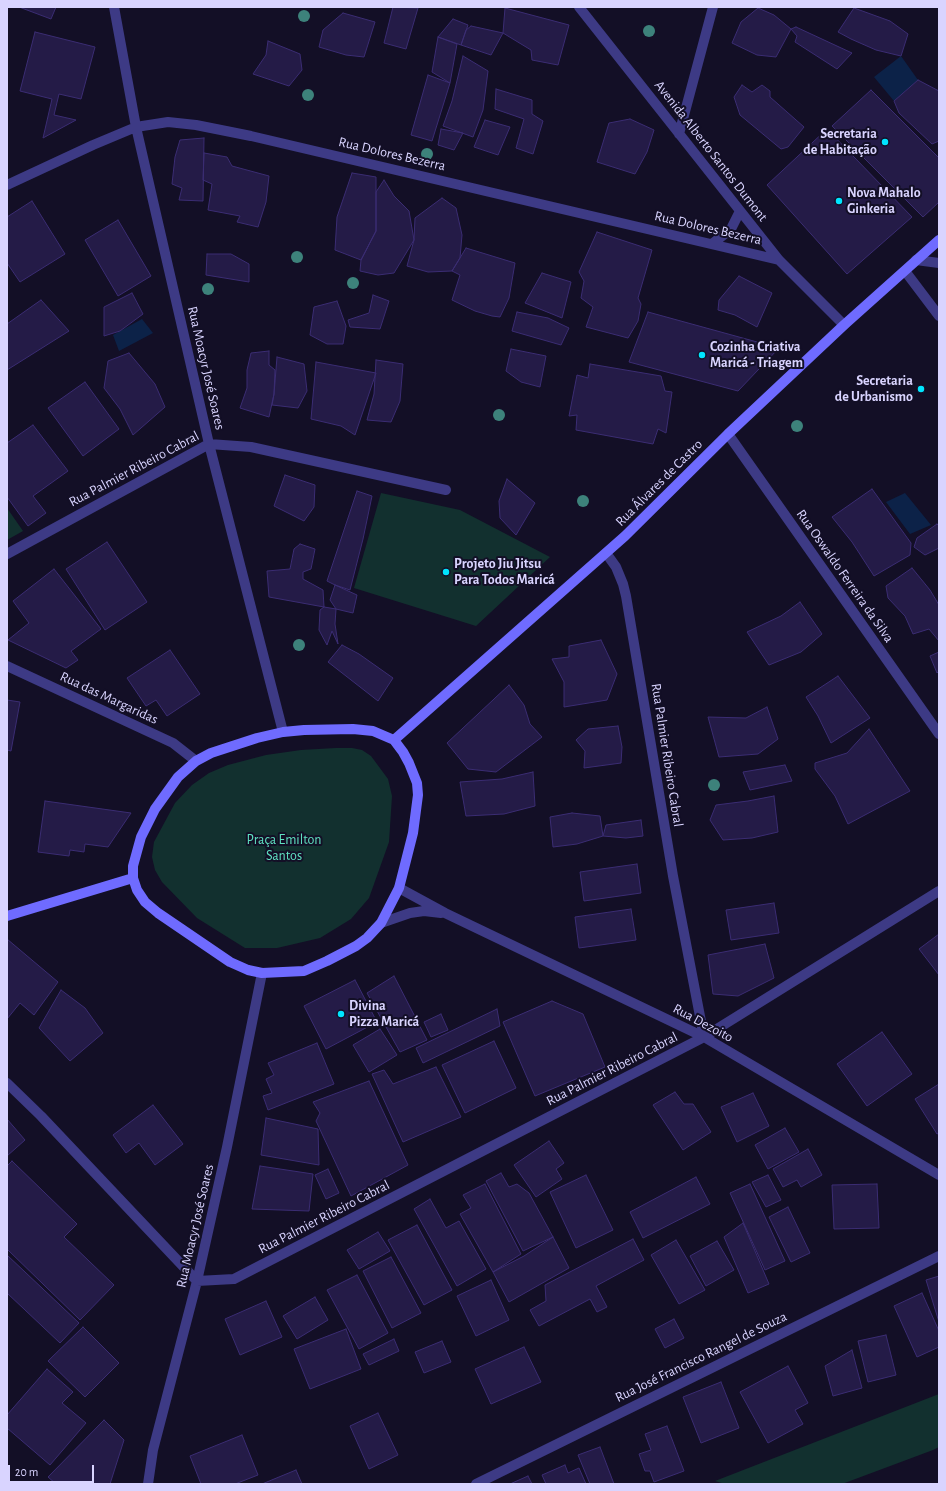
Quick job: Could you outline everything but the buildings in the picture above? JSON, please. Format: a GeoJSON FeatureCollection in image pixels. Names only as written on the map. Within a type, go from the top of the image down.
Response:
{"type":"FeatureCollection","features":[{"type":"Feature","properties":{"kind":"street","name":"Rua Moacyr José Soares"},"geometry":{"type":"LineString","coordinates":[[114,7],[136,126],[209,444],[283,732]]}},
{"type":"Feature","properties":{"kind":"street","name":"Avenida Alberto Santos Dumont"},"geometry":{"type":"LineString","coordinates":[[579,7],[779,260],[844,325]]}},
{"type":"Feature","properties":{"kind":"street"},"geometry":{"type":"LineString","coordinates":[[680,134],[713,7]]}},
{"type":"Feature","properties":{"kind":"street","name":"Rua Dolores Bezerra"},"geometry":{"type":"LineString","coordinates":[[7,185],[136,126],[168,122],[196,125],[243,134],[779,260]]}},
{"type":"Feature","properties":{"kind":"street"},"geometry":{"type":"LineString","coordinates":[[712,244],[731,228],[740,211]]}},
{"type":"Feature","properties":{"kind":"street","name":"Rua Álvares de Castro"},"geometry":{"type":"LineString","coordinates":[[394,740],[606,553],[728,434],[844,325],[939,240]]}},
{"type":"Feature","properties":{"kind":"street"},"geometry":{"type":"LineString","coordinates":[[916,260],[939,263]]}},
{"type":"Feature","properties":{"kind":"street"},"geometry":{"type":"LineString","coordinates":[[905,271],[939,316]]}},
{"type":"Feature","properties":{"kind":"street","name":"Rua Oswaldo Ferreira da Silva"},"geometry":{"type":"LineString","coordinates":[[728,434],[939,734]]}},
{"type":"Feature","properties":{"kind":"street","name":"Rua Palmier Ribeiro Cabral"},"geometry":{"type":"LineString","coordinates":[[7,554],[209,444],[251,447],[446,490]]}},
{"type":"Feature","properties":{"kind":"street","name":"Rua Palmier Ribeiro Cabral"},"geometry":{"type":"LineString","coordinates":[[606,553],[616,567],[626,596],[673,876],[704,1037]]}},
{"type":"Feature","properties":{"kind":"street","name":"Rua das Margaridas"},"geometry":{"type":"LineString","coordinates":[[7,666],[176,745],[196,761]]}},
{"type":"Feature","properties":{"kind":"street"},"geometry":{"type":"LineString","coordinates":[[304,730],[364,730],[379,733],[394,740],[409,763],[417,783],[418,795],[413,833],[399,888],[381,923],[367,938],[356,946],[304,971],[262,973],[248,970],[230,962],[158,913],[140,896],[133,878],[133,866],[141,837],[155,809],[178,777],[196,761],[211,753],[228,747],[283,732],[304,730]]}},
{"type":"Feature","properties":{"kind":"street"},"geometry":{"type":"LineString","coordinates":[[7,916],[133,878]]}},
{"type":"Feature","properties":{"kind":"street","name":"Rua Dezoito"},"geometry":{"type":"LineString","coordinates":[[399,888],[445,913],[704,1037],[939,1175]]}},
{"type":"Feature","properties":{"kind":"street","name":"Rua Palmier Ribeiro Cabral"},"geometry":{"type":"LineString","coordinates":[[197,1281],[234,1278],[704,1037],[939,891]]}},
{"type":"Feature","properties":{"kind":"street"},"geometry":{"type":"LineString","coordinates":[[381,923],[410,913],[424,911],[445,913]]}},
{"type":"Feature","properties":{"kind":"street","name":"Rua Moacyr José Soares"},"geometry":{"type":"LineString","coordinates":[[148,1484],[153,1450],[197,1281],[227,1147],[262,973]]}},
{"type":"Feature","properties":{"kind":"street"},"geometry":{"type":"LineString","coordinates":[[7,1083],[41,1116],[197,1281]]}},
{"type":"Feature","properties":{"kind":"street","name":"Rua José Francisco Rangel de Souza"},"geometry":{"type":"LineString","coordinates":[[476,1484],[939,1256]]}},
{"type":"Feature","properties":{"kind":"green space","name":"Projeto Jiu Jitsu Para Todos Maricá"},"geometry":{"type":"Polygon","coordinates":[[[381,493],[460,510],[550,557],[476,626],[354,588],[381,493]]]}},
{"type":"Feature","properties":{"kind":"green space"},"geometry":{"type":"Polygon","coordinates":[[[7,508],[23,531],[7,540],[7,508]]]}},
{"type":"Feature","properties":{"kind":"green space","name":"Praça Emilton Santos"},"geometry":{"type":"Polygon","coordinates":[[[352,748],[362,750],[371,756],[388,779],[392,796],[389,842],[369,898],[351,919],[320,938],[277,948],[245,948],[197,918],[162,882],[155,870],[152,857],[154,842],[175,803],[192,785],[209,773],[228,765],[266,755],[301,750],[352,748]]]}},
{"type":"Feature","properties":{"kind":"green space"},"geometry":{"type":"Polygon","coordinates":[[[939,1394],[939,1447],[933,1450],[842,1484],[725,1484],[715,1481],[939,1394]]]}},
{"type":"Feature","properties":{"kind":"water"},"geometry":{"type":"Polygon","coordinates":[[[901,56],[918,80],[894,101],[874,77],[901,56]]]}},
{"type":"Feature","properties":{"kind":"water"},"geometry":{"type":"Polygon","coordinates":[[[142,319],[153,333],[119,351],[113,335],[142,319]]]}},
{"type":"Feature","properties":{"kind":"water"},"geometry":{"type":"Polygon","coordinates":[[[905,493],[931,525],[910,534],[886,502],[905,493]]]}},
{"type":"Feature","properties":{"kind":"place","name":"Secretaria de Habitação"},"geometry":{"type":"Point","coordinates":[885,142]}},
{"type":"Feature","properties":{"kind":"place","name":"Nova Mahalo Ginkeria"},"geometry":{"type":"Point","coordinates":[839,201]}},
{"type":"Feature","properties":{"kind":"place","name":"Cozinha Criativa Maricá - Triagem"},"geometry":{"type":"Point","coordinates":[702,355]}},
{"type":"Feature","properties":{"kind":"place","name":"Secretaria de Urbanismo"},"geometry":{"type":"Point","coordinates":[921,389]}},
{"type":"Feature","properties":{"kind":"place","name":"Projeto Jiu Jitsu Para Todos Maricá"},"geometry":{"type":"Point","coordinates":[446,572]}},
{"type":"Feature","properties":{"kind":"place","name":"Divina Pizza Maricá"},"geometry":{"type":"Point","coordinates":[341,1014]}}]}
